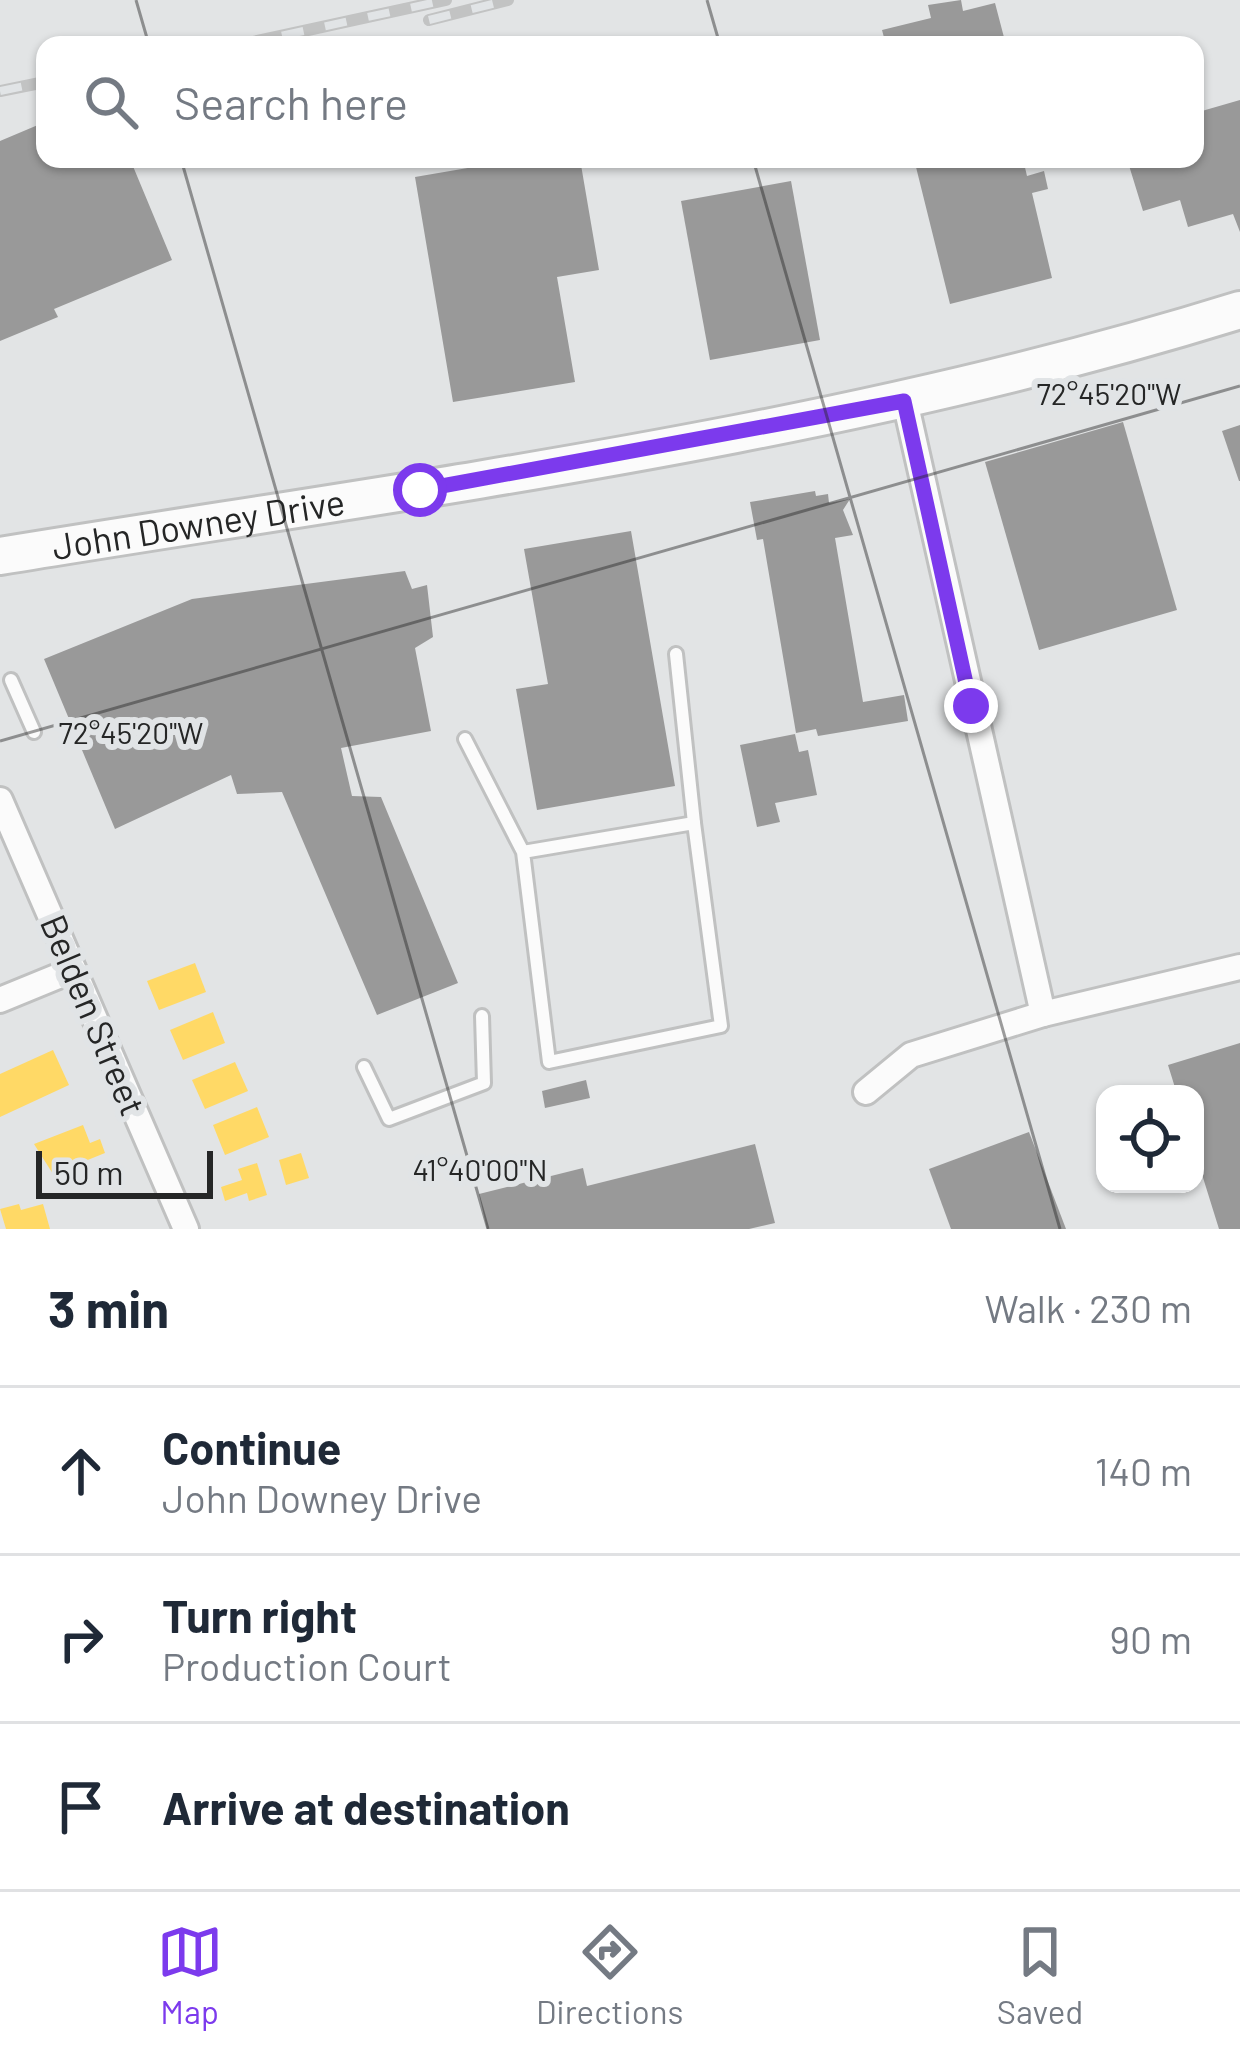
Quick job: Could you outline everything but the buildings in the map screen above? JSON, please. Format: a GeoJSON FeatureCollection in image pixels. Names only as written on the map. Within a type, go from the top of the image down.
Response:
{"type":"FeatureCollection","features":[{"type":"Feature","properties":{"kind":"street","name":"John Downey Drive"},"geometry":{"type":"LineString","coordinates":[[0,556],[495,480],[904,401],[1240,310]]}},
{"type":"Feature","properties":{"kind":"street"},"geometry":{"type":"LineString","coordinates":[[904,401],[1043,1014]]}},
{"type":"Feature","properties":{"kind":"street","name":"Belden Street"},"geometry":{"type":"LineString","coordinates":[[0,800],[186,1229]]}},
{"type":"Feature","properties":{"kind":"street"},"geometry":{"type":"LineString","coordinates":[[866,1092],[910,1055],[1043,1014],[1240,967]]}},
{"type":"Feature","properties":{"kind":"street"},"geometry":{"type":"LineString","coordinates":[[0,1000],[73,970]]}},
{"type":"Feature","properties":{"kind":"lane"},"geometry":{"type":"LineString","coordinates":[[465,739],[523,852],[549,1063],[721,1026],[676,654]]}},
{"type":"Feature","properties":{"kind":"lane"},"geometry":{"type":"LineString","coordinates":[[10,680],[34,732]]}},
{"type":"Feature","properties":{"kind":"lane"},"geometry":{"type":"LineString","coordinates":[[523,852],[694,823]]}},
{"type":"Feature","properties":{"kind":"lane"},"geometry":{"type":"LineString","coordinates":[[364,1067],[389,1119],[484,1083],[482,1016]]}},
{"type":"Feature","properties":{"kind":"railway"},"geometry":{"type":"LineString","coordinates":[[280,36],[446,0]]}},
{"type":"Feature","properties":{"kind":"railway"},"geometry":{"type":"LineString","coordinates":[[429,20],[508,0]]}},
{"type":"Feature","properties":{"kind":"railway"},"geometry":{"type":"LineString","coordinates":[[0,91],[36,84]]}},
{"type":"Feature","properties":{"kind":"route"},"geometry":{"type":"LineString","coordinates":[[420,490],[495,480],[904,401],[971,706]]}}]}
